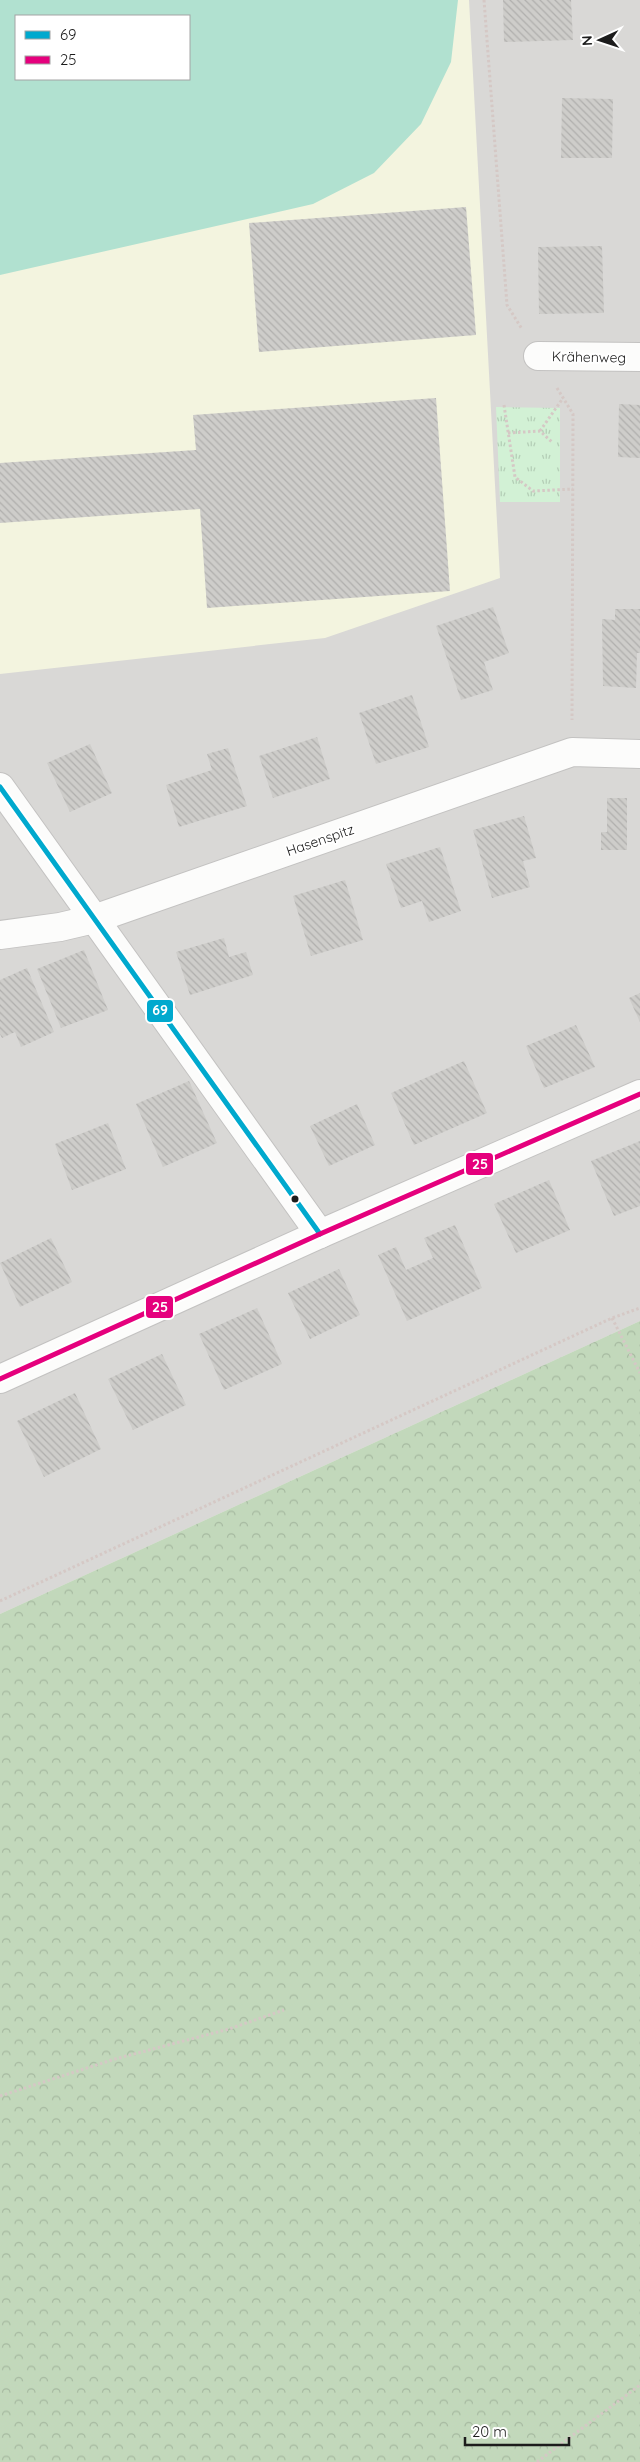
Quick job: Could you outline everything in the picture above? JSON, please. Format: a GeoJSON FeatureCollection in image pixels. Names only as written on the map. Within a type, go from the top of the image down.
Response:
{"type":"FeatureCollection","features":[{"type":"Feature","properties":{"kind":"street","name":"Krähenweg"},"geometry":{"type":"LineString","coordinates":[[538,356],[640,358]]}},
{"type":"Feature","properties":{"kind":"street","name":"Hasenspitz"},"geometry":{"type":"LineString","coordinates":[[0,934],[60,926],[94,919],[572,752],[640,754]]}},
{"type":"Feature","properties":{"kind":"street"},"geometry":{"type":"LineString","coordinates":[[0,788],[320,1234]]}},
{"type":"Feature","properties":{"kind":"street"},"geometry":{"type":"LineString","coordinates":[[0,1379],[320,1234],[640,1094]]}},
{"type":"Feature","properties":{"kind":"path"},"geometry":{"type":"LineString","coordinates":[[540,432],[563,398]]}},
{"type":"Feature","properties":{"kind":"path"},"geometry":{"type":"LineString","coordinates":[[504,405],[515,477],[533,491],[573,489]]}},
{"type":"Feature","properties":{"kind":"path"},"geometry":{"type":"LineString","coordinates":[[508,433],[540,432],[553,443]]}},
{"type":"Feature","properties":{"kind":"path"},"geometry":{"type":"LineString","coordinates":[[0,1601],[612,1318],[640,1308]]}},
{"type":"Feature","properties":{"kind":"path"},"geometry":{"type":"LineString","coordinates":[[612,1318],[640,1373]]}},
{"type":"Feature","properties":{"kind":"path"},"geometry":{"type":"LineString","coordinates":[[0,2096],[115,2059],[229,2030],[284,2010]]}},
{"type":"Feature","properties":{"kind":"path"},"geometry":{"type":"LineString","coordinates":[[537,2462],[640,2385]]}},
{"type":"Feature","properties":{"kind":"shaded area"},"geometry":{"type":"Polygon","coordinates":[[[0,0],[640,0],[640,1321],[0,1614],[0,0]]]}},
{"type":"Feature","properties":{"kind":"shaded area"},"geometry":{"type":"Polygon","coordinates":[[[0,0],[469,0],[500,578],[325,638],[0,674],[0,0]]]}},
{"type":"Feature","properties":{"kind":"green space"},"geometry":{"type":"Polygon","coordinates":[[[0,0],[458,0],[451,62],[421,124],[374,173],[313,204],[0,275],[0,0]]]}},
{"type":"Feature","properties":{"kind":"green space"},"geometry":{"type":"Polygon","coordinates":[[[496,407],[560,408],[560,502],[500,502],[496,407]]]}},
{"type":"Feature","properties":{"kind":"green space"},"geometry":{"type":"Polygon","coordinates":[[[640,1321],[640,2462],[0,2462],[0,1614],[640,1321]]]}},
{"type":"Feature","properties":{"kind":"building"},"geometry":{"type":"Polygon","coordinates":[[[503,0],[571,0],[573,40],[504,42],[503,0]]]}},
{"type":"Feature","properties":{"kind":"building"},"geometry":{"type":"Polygon","coordinates":[[[562,98],[613,99],[612,158],[561,158],[562,98]]]}},
{"type":"Feature","properties":{"kind":"building"},"geometry":{"type":"Polygon","coordinates":[[[466,207],[476,335],[259,352],[249,223],[466,207]]]}},
{"type":"Feature","properties":{"kind":"building"},"geometry":{"type":"Polygon","coordinates":[[[602,246],[604,313],[539,314],[538,247],[602,246]]]}},
{"type":"Feature","properties":{"kind":"building"},"geometry":{"type":"Polygon","coordinates":[[[436,398],[450,591],[207,608],[200,509],[0,523],[0,463],[196,450],[193,415],[436,398]]]}},
{"type":"Feature","properties":{"kind":"building"},"geometry":{"type":"Polygon","coordinates":[[[619,404],[640,405],[640,458],[618,457],[619,404]]]}},
{"type":"Feature","properties":{"kind":"building"},"geometry":{"type":"Polygon","coordinates":[[[493,607],[509,653],[484,662],[493,690],[461,700],[436,626],[493,607]]]}},
{"type":"Feature","properties":{"kind":"building"},"geometry":{"type":"Polygon","coordinates":[[[615,609],[640,609],[640,653],[637,653],[636,688],[603,686],[602,619],[615,620],[615,609]]]}},
{"type":"Feature","properties":{"kind":"building"},"geometry":{"type":"Polygon","coordinates":[[[412,695],[429,747],[376,764],[359,713],[412,695]]]}},
{"type":"Feature","properties":{"kind":"building"},"geometry":{"type":"Polygon","coordinates":[[[317,737],[330,779],[273,798],[259,756],[317,737]]]}},
{"type":"Feature","properties":{"kind":"building"},"geometry":{"type":"Polygon","coordinates":[[[90,744],[112,793],[70,812],[47,763],[90,744]]]}},
{"type":"Feature","properties":{"kind":"building"},"geometry":{"type":"Polygon","coordinates":[[[228,748],[247,806],[179,827],[166,785],[212,770],[207,754],[228,748]]]}},
{"type":"Feature","properties":{"kind":"building"},"geometry":{"type":"Polygon","coordinates":[[[607,798],[627,798],[627,850],[601,850],[601,832],[607,832],[607,798]]]}},
{"type":"Feature","properties":{"kind":"building"},"geometry":{"type":"Polygon","coordinates":[[[524,816],[536,858],[523,861],[530,887],[492,898],[473,830],[524,816]]]}},
{"type":"Feature","properties":{"kind":"building"},"geometry":{"type":"Polygon","coordinates":[[[440,847],[461,911],[429,922],[422,901],[401,908],[386,864],[440,847]]]}},
{"type":"Feature","properties":{"kind":"building"},"geometry":{"type":"Polygon","coordinates":[[[345,880],[363,940],[311,956],[293,896],[345,880]]]}},
{"type":"Feature","properties":{"kind":"building"},"geometry":{"type":"Polygon","coordinates":[[[224,938],[229,957],[246,952],[253,975],[190,995],[176,952],[224,938]]]}},
{"type":"Feature","properties":{"kind":"building"},"geometry":{"type":"Polygon","coordinates":[[[84,950],[108,1010],[61,1028],[37,969],[84,950]]]}},
{"type":"Feature","properties":{"kind":"building"},"geometry":{"type":"Polygon","coordinates":[[[27,968],[54,1032],[21,1047],[15,1032],[2,1038],[0,1034],[0,980],[27,968]]]}},
{"type":"Feature","properties":{"kind":"building"},"geometry":{"type":"Polygon","coordinates":[[[640,993],[640,1022],[629,998],[640,993]]]}},
{"type":"Feature","properties":{"kind":"building"},"geometry":{"type":"Polygon","coordinates":[[[576,1025],[595,1067],[544,1088],[526,1046],[576,1025]]]}},
{"type":"Feature","properties":{"kind":"building"},"geometry":{"type":"Polygon","coordinates":[[[464,1061],[487,1113],[414,1145],[391,1093],[464,1061]]]}},
{"type":"Feature","properties":{"kind":"building"},"geometry":{"type":"Polygon","coordinates":[[[189,1081],[217,1143],[163,1167],[136,1104],[189,1081]]]}},
{"type":"Feature","properties":{"kind":"building"},"geometry":{"type":"Polygon","coordinates":[[[357,1104],[375,1145],[329,1166],[310,1126],[357,1104]]]}},
{"type":"Feature","properties":{"kind":"building"},"geometry":{"type":"Polygon","coordinates":[[[108,1123],[126,1169],[72,1190],[55,1144],[108,1123]]]}},
{"type":"Feature","properties":{"kind":"building"},"geometry":{"type":"Polygon","coordinates":[[[640,1141],[640,1206],[614,1216],[591,1161],[640,1141]]]}},
{"type":"Feature","properties":{"kind":"building"},"geometry":{"type":"Polygon","coordinates":[[[549,1180],[570,1230],[516,1253],[494,1204],[549,1180]]]}},
{"type":"Feature","properties":{"kind":"building"},"geometry":{"type":"Polygon","coordinates":[[[455,1225],[482,1288],[407,1321],[378,1255],[396,1247],[406,1270],[433,1258],[424,1238],[455,1225]]]}},
{"type":"Feature","properties":{"kind":"building"},"geometry":{"type":"Polygon","coordinates":[[[51,1238],[72,1282],[20,1307],[0,1263],[51,1238]]]}},
{"type":"Feature","properties":{"kind":"building"},"geometry":{"type":"Polygon","coordinates":[[[339,1269],[360,1315],[310,1339],[288,1293],[339,1269]]]}},
{"type":"Feature","properties":{"kind":"building"},"geometry":{"type":"Polygon","coordinates":[[[257,1308],[282,1364],[224,1390],[199,1334],[257,1308]]]}},
{"type":"Feature","properties":{"kind":"building"},"geometry":{"type":"Polygon","coordinates":[[[162,1354],[186,1405],[133,1430],[108,1379],[162,1354]]]}},
{"type":"Feature","properties":{"kind":"building"},"geometry":{"type":"Polygon","coordinates":[[[75,1393],[101,1449],[44,1477],[17,1421],[75,1393]]]}},
{"type":"Feature","properties":{"kind":"transit line","name":"69"},"geometry":{"type":"LineString","coordinates":[[0,787],[320,1234]]}},
{"type":"Feature","properties":{"kind":"transit line","name":"25"},"geometry":{"type":"LineString","coordinates":[[0,1379],[320,1234],[640,1094]]}}]}
